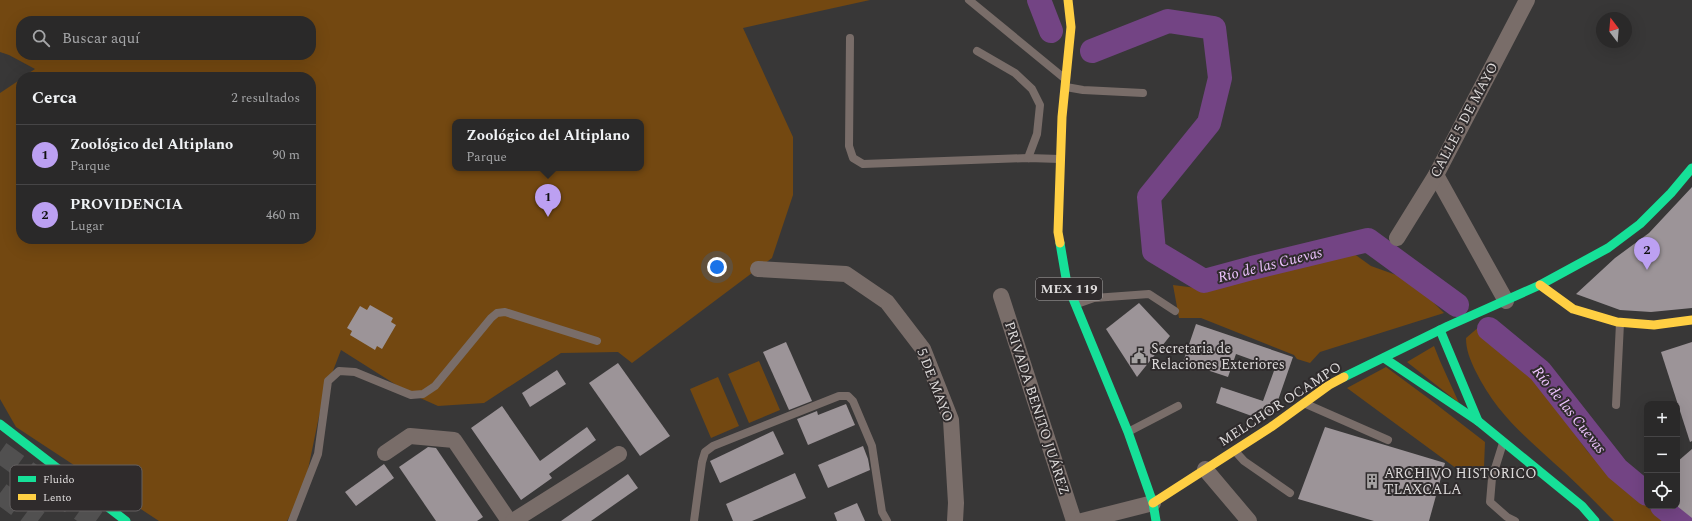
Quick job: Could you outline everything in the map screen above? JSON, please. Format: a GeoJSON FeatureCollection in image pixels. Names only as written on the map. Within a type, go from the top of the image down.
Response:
{"type":"FeatureCollection","features":[{"type":"Feature","properties":{"kind":"main road","name":"MEX 119"},"geometry":{"type":"LineString","coordinates":[[1068,0],[1071,27],[1062,118],[1058,232],[1067,284],[1128,432],[1153,503],[1156,521]]}},
{"type":"Feature","properties":{"kind":"main road","name":"MELCHOR OCAMPO"},"geometry":{"type":"LineString","coordinates":[[1153,503],[1234,450],[1271,428],[1330,385],[1444,328],[1540,285],[1608,248],[1640,224],[1671,193],[1692,168]]}},
{"type":"Feature","properties":{"kind":"main road"},"geometry":{"type":"LineString","coordinates":[[1540,285],[1573,309],[1596,317],[1620,322],[1654,325],[1692,320]]}},
{"type":"Feature","properties":{"kind":"main road"},"geometry":{"type":"LineString","coordinates":[[1444,328],[1478,421]]}},
{"type":"Feature","properties":{"kind":"main road"},"geometry":{"type":"LineString","coordinates":[[1384,358],[1478,421],[1582,506],[1594,521]]}},
{"type":"Feature","properties":{"kind":"main road"},"geometry":{"type":"LineString","coordinates":[[0,424],[53,465]]}},
{"type":"Feature","properties":{"kind":"main road"},"geometry":{"type":"LineString","coordinates":[[113,511],[126,521]]}},
{"type":"Feature","properties":{"kind":"street","name":"CALLE 5 DE MAYO"},"geometry":{"type":"LineString","coordinates":[[1397,238],[1436,175],[1527,0]]}},
{"type":"Feature","properties":{"kind":"street"},"geometry":{"type":"LineString","coordinates":[[1436,175],[1506,301]]}},
{"type":"Feature","properties":{"kind":"street","name":"5 DE MAYO"},"geometry":{"type":"LineString","coordinates":[[758,269],[846,274],[887,302],[923,349],[951,420],[956,504],[955,521]]}},
{"type":"Feature","properties":{"kind":"street","name":"PRIVADA BENITO JUÁREZ"},"geometry":{"type":"LineString","coordinates":[[1000,296],[1074,521]]}},
{"type":"Feature","properties":{"kind":"street"},"geometry":{"type":"LineString","coordinates":[[385,453],[410,436],[454,440],[509,521]]}},
{"type":"Feature","properties":{"kind":"street"},"geometry":{"type":"LineString","coordinates":[[512,521],[619,454]]}},
{"type":"Feature","properties":{"kind":"street"},"geometry":{"type":"LineString","coordinates":[[1205,469],[1249,521]]}},
{"type":"Feature","properties":{"kind":"street"},"geometry":{"type":"LineString","coordinates":[[1082,521],[1153,503]]}},
{"type":"Feature","properties":{"kind":"lane"},"geometry":{"type":"LineString","coordinates":[[973,2],[1066,83],[1083,90],[1143,94]]}},
{"type":"Feature","properties":{"kind":"lane"},"geometry":{"type":"LineString","coordinates":[[850,38],[849,146],[853,158],[863,164],[1028,158],[1061,159]]}},
{"type":"Feature","properties":{"kind":"lane"},"geometry":{"type":"LineString","coordinates":[[977,51],[1015,73],[1032,89],[1040,105],[1037,134],[1028,158]]}},
{"type":"Feature","properties":{"kind":"lane"},"geometry":{"type":"LineString","coordinates":[[1076,305],[1094,298],[1150,294],[1175,312]]}},
{"type":"Feature","properties":{"kind":"lane"},"geometry":{"type":"LineString","coordinates":[[292,521],[318,454],[328,381],[339,371],[354,372],[411,395],[423,394],[435,386],[491,318],[497,313],[505,312],[597,341]]}},
{"type":"Feature","properties":{"kind":"lane"},"geometry":{"type":"LineString","coordinates":[[1616,405],[1620,322]]}},
{"type":"Feature","properties":{"kind":"lane"},"geometry":{"type":"LineString","coordinates":[[694,521],[702,462],[705,452],[713,446],[839,396],[848,396],[853,401],[872,446],[882,512],[887,521]]}},
{"type":"Feature","properties":{"kind":"lane"},"geometry":{"type":"LineString","coordinates":[[1305,403],[1388,440]]}},
{"type":"Feature","properties":{"kind":"lane"},"geometry":{"type":"LineString","coordinates":[[1128,432],[1178,406]]}},
{"type":"Feature","properties":{"kind":"lane"},"geometry":{"type":"LineString","coordinates":[[1504,442],[1492,478],[1490,502],[1507,517],[1515,521]]}},
{"type":"Feature","properties":{"kind":"lane"},"geometry":{"type":"LineString","coordinates":[[1234,450],[1244,461],[1290,492]]}},
{"type":"Feature","properties":{"kind":"lane"},"geometry":{"type":"LineString","coordinates":[[946,521],[955,521]]}},
{"type":"Feature","properties":{"kind":"shaded area"},"geometry":{"type":"Polygon","coordinates":[[[0,0],[870,0],[743,28],[793,137],[793,195],[772,258],[632,363],[618,352],[561,353],[484,403],[438,406],[409,393],[341,350],[323,397],[304,489],[287,521],[159,521],[142,510],[142,465],[74,465],[16,427],[0,399],[0,93],[16,82],[16,244],[316,244],[316,72],[30,72],[35,69],[18,60],[316,60],[316,16],[16,16],[16,59],[0,52],[0,0]]]}},
{"type":"Feature","properties":{"kind":"shaded area"},"geometry":{"type":"Polygon","coordinates":[[[1346,248],[1371,266],[1399,276],[1427,296],[1444,313],[1320,352],[1310,363],[1297,359],[1294,355],[1201,318],[1179,318],[1173,285],[1204,289],[1284,263],[1293,265],[1346,248]]]}},
{"type":"Feature","properties":{"kind":"shaded area"},"geometry":{"type":"Polygon","coordinates":[[[1480,326],[1506,349],[1531,375],[1588,452],[1644,504],[1644,509],[1650,509],[1663,521],[1614,521],[1577,484],[1531,442],[1500,410],[1491,398],[1475,370],[1467,347],[1466,338],[1480,326]]]}},
{"type":"Feature","properties":{"kind":"shaded area"},"geometry":{"type":"Polygon","coordinates":[[[1434,346],[1440,361],[1459,403],[1407,362],[1434,346]]]}},
{"type":"Feature","properties":{"kind":"shaded area"},"geometry":{"type":"Polygon","coordinates":[[[759,361],[780,410],[749,423],[728,374],[759,361]]]}},
{"type":"Feature","properties":{"kind":"shaded area"},"geometry":{"type":"Polygon","coordinates":[[[1386,367],[1485,442],[1484,467],[1473,466],[1468,477],[1347,388],[1386,367]]]}},
{"type":"Feature","properties":{"kind":"shaded area"},"geometry":{"type":"Polygon","coordinates":[[[718,377],[739,426],[711,438],[690,389],[718,377]]]}},
{"type":"Feature","properties":{"kind":"building"},"geometry":{"type":"Polygon","coordinates":[[[1692,187],[1692,308],[1651,312],[1620,310],[1576,294],[1615,258],[1649,233],[1692,187]]]}},
{"type":"Feature","properties":{"kind":"building","name":"Secretaria de Relaciones Exteriores"},"geometry":{"type":"Polygon","coordinates":[[[1139,303],[1170,336],[1137,377],[1106,329],[1139,303]]]}},
{"type":"Feature","properties":{"kind":"building"},"geometry":{"type":"Polygon","coordinates":[[[370,305],[393,318],[391,322],[396,325],[382,349],[377,346],[375,350],[350,335],[352,331],[347,328],[360,306],[367,310],[370,305]]]}},
{"type":"Feature","properties":{"kind":"building"},"geometry":{"type":"Polygon","coordinates":[[[1196,324],[1293,357],[1275,409],[1260,419],[1216,403],[1221,387],[1263,401],[1275,368],[1236,354],[1228,377],[1183,362],[1196,324]]]}},
{"type":"Feature","properties":{"kind":"building"},"geometry":{"type":"Polygon","coordinates":[[[786,342],[812,401],[789,410],[763,352],[786,342]]]}},
{"type":"Feature","properties":{"kind":"building"},"geometry":{"type":"Polygon","coordinates":[[[1692,342],[1692,441],[1690,442],[1680,411],[1680,401],[1677,401],[1661,352],[1692,342]]]}},
{"type":"Feature","properties":{"kind":"building"},"geometry":{"type":"Polygon","coordinates":[[[618,363],[670,436],[640,456],[589,383],[618,363]]]}},
{"type":"Feature","properties":{"kind":"building"},"geometry":{"type":"Polygon","coordinates":[[[557,370],[566,384],[530,407],[522,393],[557,370]]]}},
{"type":"Feature","properties":{"kind":"building"},"geometry":{"type":"Polygon","coordinates":[[[846,404],[855,425],[808,445],[797,419],[817,411],[818,415],[846,404]]]}},
{"type":"Feature","properties":{"kind":"building"},"geometry":{"type":"Polygon","coordinates":[[[502,406],[540,461],[587,427],[596,440],[549,474],[552,478],[521,500],[471,428],[502,406]]]}},
{"type":"Feature","properties":{"kind":"building","name":"ARCHIVO HISTORICO TLAXCALA"},"geometry":{"type":"Polygon","coordinates":[[[1325,427],[1445,463],[1429,521],[1374,521],[1298,499],[1325,427]]]}},
{"type":"Feature","properties":{"kind":"building"},"geometry":{"type":"Polygon","coordinates":[[[773,431],[784,454],[720,483],[710,461],[773,431]]]}},
{"type":"Feature","properties":{"kind":"building"},"geometry":{"type":"Polygon","coordinates":[[[863,446],[870,470],[828,488],[818,465],[863,446]]]}},
{"type":"Feature","properties":{"kind":"building"},"geometry":{"type":"Polygon","coordinates":[[[428,447],[436,448],[483,517],[477,521],[436,521],[399,467],[428,447]]]}},
{"type":"Feature","properties":{"kind":"building"},"geometry":{"type":"Polygon","coordinates":[[[1692,449],[1692,518],[1680,508],[1680,459],[1692,449]]]}},
{"type":"Feature","properties":{"kind":"building"},"geometry":{"type":"Polygon","coordinates":[[[384,464],[394,478],[356,506],[345,492],[384,464]]]}},
{"type":"Feature","properties":{"kind":"building"},"geometry":{"type":"Polygon","coordinates":[[[795,473],[806,498],[752,521],[733,521],[726,504],[795,473]]]}},
{"type":"Feature","properties":{"kind":"building"},"geometry":{"type":"Polygon","coordinates":[[[628,474],[638,488],[591,521],[561,521],[628,474]]]}},
{"type":"Feature","properties":{"kind":"building"},"geometry":{"type":"Polygon","coordinates":[[[857,503],[865,521],[837,521],[834,513],[857,503]]]}},
{"type":"Feature","properties":{"kind":"waterway","name":"Río de las Cuevas"},"geometry":{"type":"LineString","coordinates":[[1039,0],[1051,31]]}},
{"type":"Feature","properties":{"kind":"waterway","name":"Río de las Cuevas"},"geometry":{"type":"LineString","coordinates":[[1092,51],[1168,21],[1214,28],[1220,78],[1209,123],[1149,197],[1154,251],[1204,281],[1368,240],[1457,305]]}},
{"type":"Feature","properties":{"kind":"waterway","name":"Río de las Cuevas"},"geometry":{"type":"LineString","coordinates":[[1489,329],[1540,371],[1617,469],[1644,492]]}},
{"type":"Feature","properties":{"kind":"waterway","name":"Río de las Cuevas"},"geometry":{"type":"LineString","coordinates":[[1666,509],[1681,521]]}},
{"type":"Feature","properties":{"kind":"tunnel"},"geometry":{"type":"LineString","coordinates":[[0,452],[18,465]]}},
{"type":"Feature","properties":{"kind":"tunnel"},"geometry":{"type":"LineString","coordinates":[[0,493],[10,500]]}},
{"type":"Feature","properties":{"kind":"tunnel"},"geometry":{"type":"LineString","coordinates":[[24,511],[38,521]]}},
{"type":"Feature","properties":{"kind":"tunnel"},"geometry":{"type":"LineString","coordinates":[[82,511],[96,521]]}},
{"type":"Feature","properties":{"kind":"traffic: fast"},"geometry":{"type":"LineString","coordinates":[[1344,377],[1448,326],[1540,285],[1608,248],[1640,224],[1671,193],[1692,168]]}},
{"type":"Feature","properties":{"kind":"traffic: fast"},"geometry":{"type":"LineString","coordinates":[[1060,243],[1067,284],[1128,432],[1153,503],[1156,521]]}},
{"type":"Feature","properties":{"kind":"traffic: fast"},"geometry":{"type":"LineString","coordinates":[[1440,330],[1478,421]]}},
{"type":"Feature","properties":{"kind":"traffic: fast"},"geometry":{"type":"LineString","coordinates":[[1384,358],[1478,421],[1582,506],[1595,521]]}},
{"type":"Feature","properties":{"kind":"traffic: fast"},"geometry":{"type":"LineString","coordinates":[[0,424],[53,465]]}},
{"type":"Feature","properties":{"kind":"traffic: fast"},"geometry":{"type":"LineString","coordinates":[[113,511],[126,521]]}},
{"type":"Feature","properties":{"kind":"traffic: slow"},"geometry":{"type":"LineString","coordinates":[[1060,243],[1058,232],[1062,117],[1071,27],[1068,0]]}},
{"type":"Feature","properties":{"kind":"traffic: slow"},"geometry":{"type":"LineString","coordinates":[[1540,285],[1573,309],[1617,322],[1654,325],[1692,320]]}},
{"type":"Feature","properties":{"kind":"traffic: slow"},"geometry":{"type":"LineString","coordinates":[[1153,503],[1271,427],[1329,385],[1344,377]]}},
{"type":"Feature","properties":{"kind":"place","name":"Zoológico del Altiplano"},"geometry":{"type":"Point","coordinates":[548,217]}},
{"type":"Feature","properties":{"kind":"place","name":"PROVIDENCIA"},"geometry":{"type":"Point","coordinates":[1647,270]}},
{"type":"Feature","properties":{"kind":"place","name":"Secretaria de Relaciones Exteriores"},"geometry":{"type":"Point","coordinates":[1139,356]}},
{"type":"Feature","properties":{"kind":"place","name":"ARCHIVO HISTORICO TLAXCALA"},"geometry":{"type":"Point","coordinates":[1372,481]}}]}
